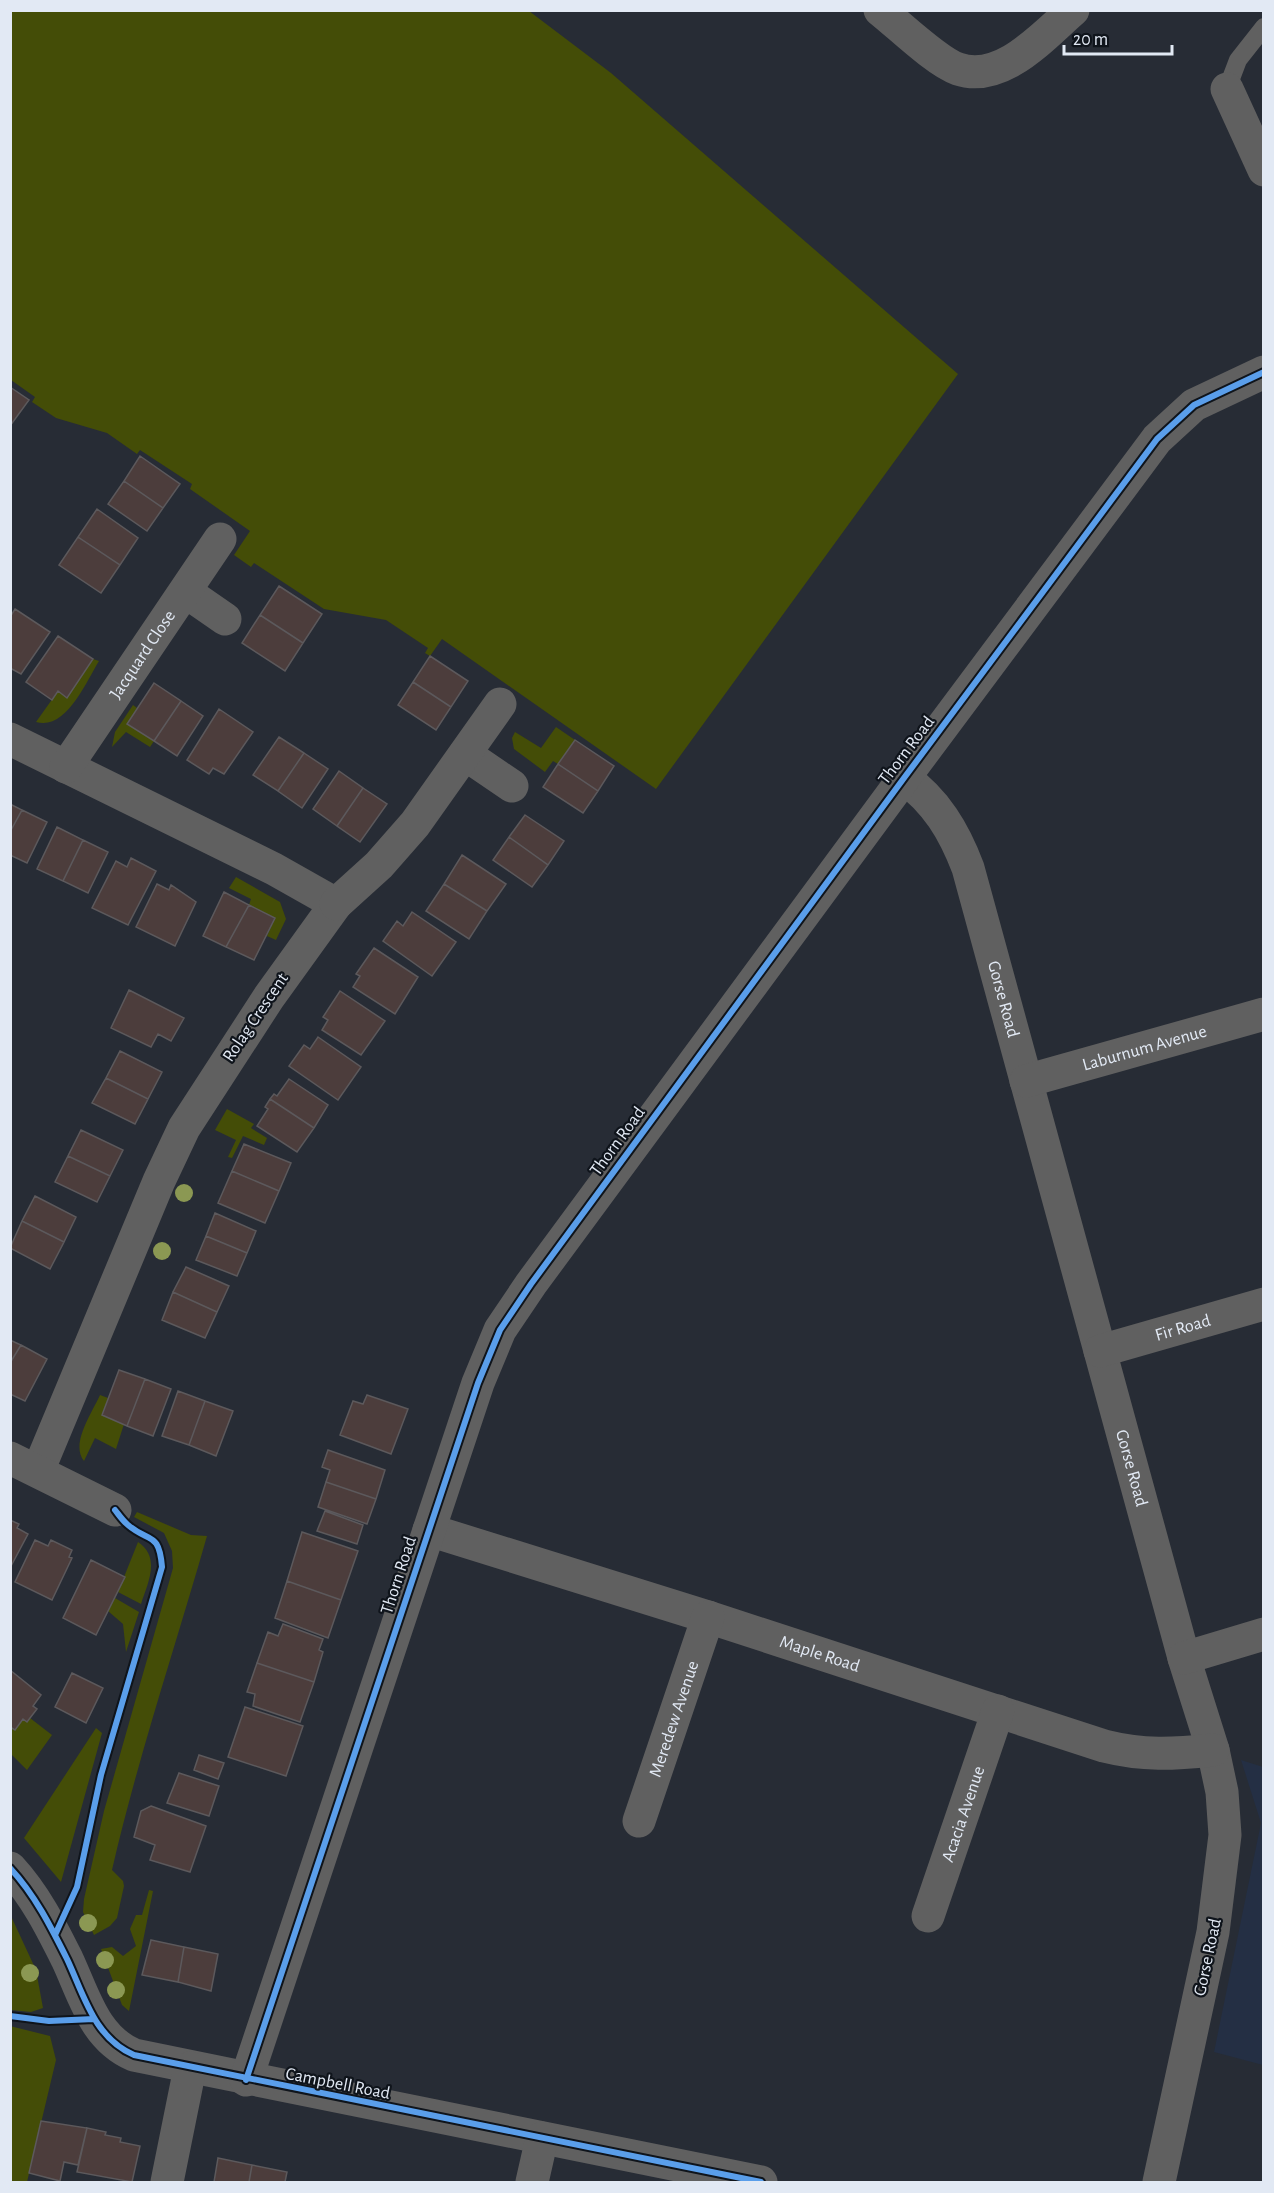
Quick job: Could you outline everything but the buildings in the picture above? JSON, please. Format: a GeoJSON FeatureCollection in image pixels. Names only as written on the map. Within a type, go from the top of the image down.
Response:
{"type":"FeatureCollection","features":[{"type":"Feature","properties":{"kind":"street"},"geometry":{"type":"LineString","coordinates":[[880,10],[956,68],[986,72],[1006,63],[1028,48],[1073,10]]}},
{"type":"Feature","properties":{"kind":"street"},"geometry":{"type":"LineString","coordinates":[[1227,89],[1263,170]]}},
{"type":"Feature","properties":{"kind":"street","name":"Thorn Road"},"geometry":{"type":"LineString","coordinates":[[246,2080],[478,1383],[500,1330],[544,1265],[1168,426],[1206,397],[1263,372]]}},
{"type":"Feature","properties":{"kind":"street","name":"Jacquard Close"},"geometry":{"type":"LineString","coordinates":[[66,767],[220,539]]}},
{"type":"Feature","properties":{"kind":"street"},"geometry":{"type":"LineString","coordinates":[[186,592],[225,619]]}},
{"type":"Feature","properties":{"kind":"street","name":"Rolag Crescent"},"geometry":{"type":"LineString","coordinates":[[115,1510],[24,1465],[180,1136],[245,1032],[336,904],[403,838],[500,704]]}},
{"type":"Feature","properties":{"kind":"street"},"geometry":{"type":"LineString","coordinates":[[10,739],[274,869],[336,904]]}},
{"type":"Feature","properties":{"kind":"street"},"geometry":{"type":"LineString","coordinates":[[465,754],[512,786]]}},
{"type":"Feature","properties":{"kind":"street","name":"Gorse Road"},"geometry":{"type":"LineString","coordinates":[[904,778],[934,804],[963,853],[1184,1658],[1213,1750],[1224,1813],[1221,1884],[1159,2182]]}},
{"type":"Feature","properties":{"kind":"street","name":"Laburnum Avenue"},"geometry":{"type":"LineString","coordinates":[[1026,1082],[1263,1014]]}},
{"type":"Feature","properties":{"kind":"street","name":"Fir Road"},"geometry":{"type":"LineString","coordinates":[[1100,1351],[1263,1304]]}},
{"type":"Feature","properties":{"kind":"street","name":"Maple Road"},"geometry":{"type":"LineString","coordinates":[[429,1530],[1129,1752],[1161,1755],[1213,1750]]}},
{"type":"Feature","properties":{"kind":"street","name":"Meredew Avenue"},"geometry":{"type":"LineString","coordinates":[[639,1821],[708,1617]]}},
{"type":"Feature","properties":{"kind":"street"},"geometry":{"type":"LineString","coordinates":[[1184,1658],[1263,1634]]}},
{"type":"Feature","properties":{"kind":"street","name":"Acacia Avenue"},"geometry":{"type":"LineString","coordinates":[[928,1916],[998,1711]]}},
{"type":"Feature","properties":{"kind":"street","name":"Campbell Road"},"geometry":{"type":"LineString","coordinates":[[10,1868],[39,1906],[94,2019],[116,2045],[134,2055],[246,2080],[761,2182]]}},
{"type":"Feature","properties":{"kind":"street"},"geometry":{"type":"LineString","coordinates":[[167,2182],[190,2068]]}},
{"type":"Feature","properties":{"kind":"street"},"geometry":{"type":"LineString","coordinates":[[532,2182],[542,2138]]}},
{"type":"Feature","properties":{"kind":"lane"},"geometry":{"type":"LineString","coordinates":[[1227,89],[1238,60],[1263,27]]}},
{"type":"Feature","properties":{"kind":"shaded area"},"geometry":{"type":"Polygon","coordinates":[[[1241,1760],[1263,1767],[1263,2065],[1214,2052],[1261,1823],[1241,1760]]]}},
{"type":"Feature","properties":{"kind":"green space"},"geometry":{"type":"Polygon","coordinates":[[[10,11],[529,11],[611,73],[958,374],[656,789],[442,639],[430,656],[425,653],[428,648],[386,620],[324,609],[254,563],[251,567],[234,555],[250,531],[190,489],[192,484],[140,450],[137,454],[107,433],[56,418],[32,402],[35,397],[11,380],[10,11]]]}},
{"type":"Feature","properties":{"kind":"green space"},"geometry":{"type":"Polygon","coordinates":[[[93,659],[99,661],[74,703],[66,712],[47,723],[36,722],[58,691],[67,697],[93,659]]]}},
{"type":"Feature","properties":{"kind":"green space"},"geometry":{"type":"Polygon","coordinates":[[[133,705],[137,708],[127,724],[154,741],[150,747],[126,732],[112,747],[115,732],[133,705]]]}},
{"type":"Feature","properties":{"kind":"green space"},"geometry":{"type":"Polygon","coordinates":[[[556,727],[575,740],[558,764],[553,761],[545,772],[514,749],[512,738],[515,732],[541,748],[556,727]]]}},
{"type":"Feature","properties":{"kind":"green space"},"geometry":{"type":"Polygon","coordinates":[[[236,877],[280,902],[286,919],[276,940],[267,936],[275,918],[249,905],[251,899],[229,888],[236,877]]]}},
{"type":"Feature","properties":{"kind":"green space"},"geometry":{"type":"Polygon","coordinates":[[[227,1109],[254,1124],[251,1128],[267,1138],[264,1145],[243,1136],[232,1158],[228,1157],[236,1140],[215,1130],[227,1109]]]}},
{"type":"Feature","properties":{"kind":"green space"},"geometry":{"type":"Polygon","coordinates":[[[100,1395],[108,1398],[102,1415],[124,1424],[116,1449],[95,1438],[84,1461],[79,1446],[81,1437],[100,1395]]]}},
{"type":"Feature","properties":{"kind":"green space"},"geometry":{"type":"Polygon","coordinates":[[[137,1512],[191,1535],[207,1536],[145,1744],[112,1870],[123,1881],[124,1886],[117,1918],[110,1926],[94,1935],[83,1912],[84,1899],[104,1811],[173,1568],[172,1551],[164,1533],[134,1517],[137,1512]]]}},
{"type":"Feature","properties":{"kind":"green space"},"geometry":{"type":"Polygon","coordinates":[[[138,1542],[145,1548],[151,1563],[151,1571],[141,1604],[118,1592],[138,1542]]]}},
{"type":"Feature","properties":{"kind":"green space"},"geometry":{"type":"Polygon","coordinates":[[[115,1598],[139,1612],[126,1652],[123,1624],[108,1611],[115,1598]]]}},
{"type":"Feature","properties":{"kind":"green space"},"geometry":{"type":"Polygon","coordinates":[[[30,1718],[52,1735],[27,1770],[11,1754],[10,1727],[23,1719],[27,1722],[30,1718]]]}},
{"type":"Feature","properties":{"kind":"green space"},"geometry":{"type":"Polygon","coordinates":[[[96,1728],[102,1733],[61,1882],[24,1838],[96,1728]]]}},
{"type":"Feature","properties":{"kind":"green space"},"geometry":{"type":"Polygon","coordinates":[[[149,1890],[153,1891],[129,2011],[122,2005],[101,1949],[112,1947],[123,1956],[136,1946],[130,1929],[136,1915],[142,1915],[149,1890]]]}},
{"type":"Feature","properties":{"kind":"green space"},"geometry":{"type":"Polygon","coordinates":[[[10,1914],[36,1970],[43,2008],[31,2012],[11,2010],[10,1914]]]}},
{"type":"Feature","properties":{"kind":"green space"},"geometry":{"type":"Polygon","coordinates":[[[10,2026],[50,2036],[56,2060],[27,2182],[11,2182],[10,2026]]]}},
{"type":"Feature","properties":{"kind":"cycle path"},"geometry":{"type":"LineString","coordinates":[[246,2080],[478,1383],[500,1330],[531,1284],[904,778],[1157,439],[1194,405],[1264,372]]}},
{"type":"Feature","properties":{"kind":"cycle path"},"geometry":{"type":"LineString","coordinates":[[55,1935],[77,1887],[101,1775],[162,1567],[161,1556],[152,1539],[128,1525],[115,1510]]}},
{"type":"Feature","properties":{"kind":"cycle path"},"geometry":{"type":"LineString","coordinates":[[10,1868],[35,1900],[49,1923],[85,2001],[100,2027],[109,2038],[134,2055],[761,2182]]}},
{"type":"Feature","properties":{"kind":"cycle path"},"geometry":{"type":"LineString","coordinates":[[10,2016],[49,2021],[94,2019]]}}]}
